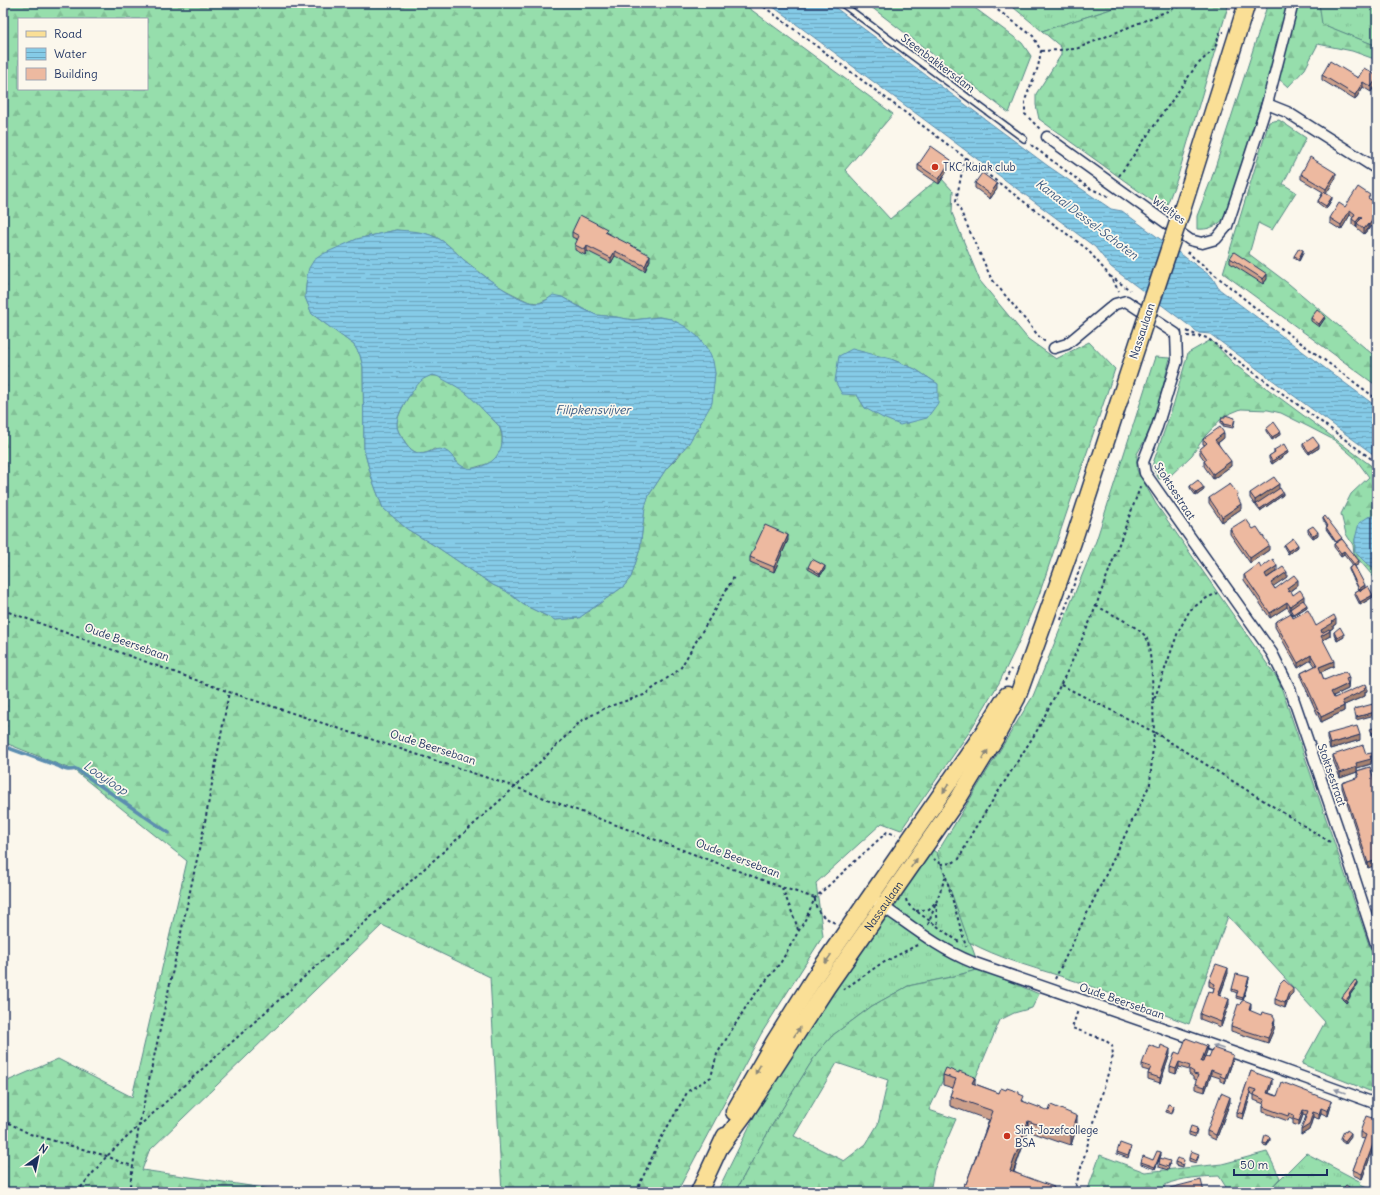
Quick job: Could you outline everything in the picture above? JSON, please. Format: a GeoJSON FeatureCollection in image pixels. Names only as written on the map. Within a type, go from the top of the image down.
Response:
{"type":"FeatureCollection","features":[{"type":"Feature","properties":{"kind":"main road","name":"Nassaulaan"},"geometry":{"type":"LineString","coordinates":[[699,1192],[721,1146],[736,1107],[814,978],[877,902],[960,796],[996,737],[1016,698],[1073,542],[1247,3]]}},
{"type":"Feature","properties":{"kind":"street","name":"Wieltjes"},"geometry":{"type":"LineString","coordinates":[[1047,137],[1190,240],[1202,243],[1216,239],[1227,226],[1267,104],[1293,3]]}},
{"type":"Feature","properties":{"kind":"street"},"geometry":{"type":"LineString","coordinates":[[1267,104],[1287,112],[1377,169]]}},
{"type":"Feature","properties":{"kind":"street"},"geometry":{"type":"LineString","coordinates":[[1054,348],[1067,344],[1115,304],[1126,301],[1176,334]]}},
{"type":"Feature","properties":{"kind":"street","name":"Stoktsestraat"},"geometry":{"type":"LineString","coordinates":[[1176,334],[1177,360],[1157,427],[1143,462],[1145,473],[1272,653],[1290,689],[1377,947]]}},
{"type":"Feature","properties":{"kind":"street","name":"Oude Beersebaan"},"geometry":{"type":"LineString","coordinates":[[877,902],[923,936],[958,956],[1377,1104]]}},
{"type":"Feature","properties":{"kind":"lane","name":"Steenbakkersdam"},"geometry":{"type":"LineString","coordinates":[[841,3],[1024,140]]}},
{"type":"Feature","properties":{"kind":"path"},"geometry":{"type":"LineString","coordinates":[[759,3],[1087,249],[1109,275],[1126,301]]}},
{"type":"Feature","properties":{"kind":"path"},"geometry":{"type":"LineString","coordinates":[[988,3],[1033,36],[1041,51],[1038,67],[1025,100],[1025,114],[1047,137]]}},
{"type":"Feature","properties":{"kind":"path"},"geometry":{"type":"LineString","coordinates":[[1041,51],[1076,49],[1188,3]]}},
{"type":"Feature","properties":{"kind":"path"},"geometry":{"type":"LineString","coordinates":[[1113,184],[1196,66],[1214,48],[1220,32],[1226,32]]}},
{"type":"Feature","properties":{"kind":"path"},"geometry":{"type":"LineString","coordinates":[[1024,140],[1089,188],[1114,199]]}},
{"type":"Feature","properties":{"kind":"path"},"geometry":{"type":"LineString","coordinates":[[965,157],[956,202],[991,278],[1041,339],[1054,348]]}},
{"type":"Feature","properties":{"kind":"path"},"geometry":{"type":"LineString","coordinates":[[1184,249],[1274,323],[1377,399]]}},
{"type":"Feature","properties":{"kind":"path"},"geometry":{"type":"LineString","coordinates":[[1176,334],[1208,338],[1377,463]]}},
{"type":"Feature","properties":{"kind":"path"},"geometry":{"type":"LineString","coordinates":[[941,864],[952,863],[959,859],[972,833],[1038,729],[1068,670],[1096,606],[1145,473]]}},
{"type":"Feature","properties":{"kind":"path"},"geometry":{"type":"LineString","coordinates":[[77,1192],[107,1156],[139,1126],[515,787],[581,721],[608,707],[644,695],[680,669],[735,575]]}},
{"type":"Feature","properties":{"kind":"path"},"geometry":{"type":"LineString","coordinates":[[1153,703],[1178,632],[1190,610],[1205,599],[1227,588]]}},
{"type":"Feature","properties":{"kind":"path"},"geometry":{"type":"LineString","coordinates":[[1050,989],[1150,784],[1154,732],[1150,657],[1147,638],[1140,631],[1096,606]]}},
{"type":"Feature","properties":{"kind":"path","name":"Oude Beersebaan"},"geometry":{"type":"LineString","coordinates":[[3,610],[230,692],[515,787],[794,892],[815,898]]}},
{"type":"Feature","properties":{"kind":"path"},"geometry":{"type":"LineString","coordinates":[[1004,683],[1014,663]]}},
{"type":"Feature","properties":{"kind":"path"},"geometry":{"type":"LineString","coordinates":[[1060,685],[1154,732],[1346,852]]}},
{"type":"Feature","properties":{"kind":"path"},"geometry":{"type":"LineString","coordinates":[[129,1192],[139,1126],[204,827],[230,692]]}},
{"type":"Feature","properties":{"kind":"path"},"geometry":{"type":"LineString","coordinates":[[636,1192],[660,1140],[688,1090],[711,1077],[717,1054],[750,1002],[781,962],[815,898],[887,832],[897,835]]}},
{"type":"Feature","properties":{"kind":"path"},"geometry":{"type":"LineString","coordinates":[[907,903],[966,947],[946,875],[941,864],[932,857]]}},
{"type":"Feature","properties":{"kind":"path"},"geometry":{"type":"LineString","coordinates":[[929,920],[946,875]]}},
{"type":"Feature","properties":{"kind":"path"},"geometry":{"type":"LineString","coordinates":[[781,887],[795,920],[798,932]]}},
{"type":"Feature","properties":{"kind":"path"},"geometry":{"type":"LineString","coordinates":[[815,898],[815,906],[821,915],[838,924]]}},
{"type":"Feature","properties":{"kind":"path"},"geometry":{"type":"LineString","coordinates":[[916,911],[925,911],[936,902]]}},
{"type":"Feature","properties":{"kind":"path"},"geometry":{"type":"LineString","coordinates":[[936,902],[938,927]]}},
{"type":"Feature","properties":{"kind":"path"},"geometry":{"type":"LineString","coordinates":[[838,993],[879,965],[917,945],[923,936]]}},
{"type":"Feature","properties":{"kind":"path"},"geometry":{"type":"LineString","coordinates":[[1074,1192],[1113,1056],[1112,1045],[1103,1039],[1072,1028],[1082,1000]]}},
{"type":"Feature","properties":{"kind":"path"},"geometry":{"type":"LineString","coordinates":[[3,1120],[30,1134],[107,1156],[133,1166]]}},
{"type":"Feature","properties":{"kind":"green space"},"geometry":{"type":"Polygon","coordinates":[[[3,3],[742,3],[893,114],[845,170],[890,219],[929,186],[941,178],[953,191],[952,213],[980,281],[1028,339],[1056,359],[1089,342],[1115,369],[1039,595],[999,683],[968,734],[901,830],[882,823],[816,883],[823,936],[761,1034],[677,1192],[502,1192],[490,977],[382,925],[149,1151],[142,1170],[291,1192],[162,1192],[138,1188],[137,1192],[3,1192],[3,1083],[58,1059],[132,1097],[187,861],[75,771],[3,742],[3,3]],[[396,230],[357,239],[345,245],[307,276],[305,297],[312,314],[354,345],[360,355],[363,367],[364,450],[372,479],[383,508],[407,529],[437,547],[493,585],[506,591],[524,605],[555,620],[579,618],[624,586],[631,577],[640,549],[645,507],[649,495],[666,469],[678,457],[697,430],[704,417],[713,388],[715,373],[671,319],[659,317],[633,320],[596,315],[562,297],[548,299],[539,303],[529,302],[495,284],[464,260],[447,244],[436,237],[424,233],[396,230]],[[891,359],[857,395],[865,408],[938,384],[915,369],[891,359]]]}},
{"type":"Feature","properties":{"kind":"green space"},"geometry":{"type":"Polygon","coordinates":[[[866,3],[968,3],[1022,43],[1031,56],[1009,113],[866,3]]]}},
{"type":"Feature","properties":{"kind":"green space"},"geometry":{"type":"Polygon","coordinates":[[[1008,3],[1130,3],[1042,31],[1008,3]]]}},
{"type":"Feature","properties":{"kind":"green space"},"geometry":{"type":"Polygon","coordinates":[[[1130,3],[1229,3],[1177,179],[1165,210],[1039,119],[1036,105],[1036,94],[1061,55],[1061,47],[1042,31],[1130,3]]]}},
{"type":"Feature","properties":{"kind":"green space"},"geometry":{"type":"Polygon","coordinates":[[[1268,3],[1289,3],[1264,94],[1224,219],[1211,227],[1197,229],[1197,216],[1211,180],[1268,3]]]}},
{"type":"Feature","properties":{"kind":"green space"},"geometry":{"type":"Polygon","coordinates":[[[1298,3],[1319,3],[1322,24],[1377,46],[1377,60],[1352,51],[1318,44],[1305,69],[1288,87],[1278,78],[1298,3]]]}},
{"type":"Feature","properties":{"kind":"green space"},"geometry":{"type":"Polygon","coordinates":[[[1319,3],[1377,3],[1377,46],[1321,24],[1319,3]]]}},
{"type":"Feature","properties":{"kind":"green space"},"geometry":{"type":"Polygon","coordinates":[[[1279,120],[1306,138],[1283,184],[1296,192],[1272,230],[1258,223],[1249,254],[1289,284],[1377,358],[1377,386],[1223,273],[1269,122],[1279,120]]]}},
{"type":"Feature","properties":{"kind":"green space"},"geometry":{"type":"Polygon","coordinates":[[[1211,340],[1234,364],[1377,470],[1377,515],[1368,517],[1355,539],[1355,552],[1366,563],[1377,569],[1377,581],[1354,554],[1353,545],[1346,534],[1341,514],[1351,494],[1369,477],[1355,458],[1334,440],[1281,413],[1268,410],[1241,409],[1224,416],[1206,435],[1192,455],[1169,477],[1159,479],[1152,466],[1173,406],[1188,353],[1211,340]]]}},
{"type":"Feature","properties":{"kind":"green space"},"geometry":{"type":"Polygon","coordinates":[[[1155,357],[1170,358],[1154,423],[1137,454],[1137,470],[1156,504],[1279,681],[1377,968],[1377,1094],[1302,1064],[1325,1022],[1228,916],[1189,1024],[1093,987],[1003,957],[969,942],[937,853],[1033,696],[1096,541],[1155,357]]]}},
{"type":"Feature","properties":{"kind":"green space"},"geometry":{"type":"Polygon","coordinates":[[[432,375],[439,376],[465,391],[499,426],[502,435],[502,447],[497,456],[490,463],[470,469],[462,467],[450,454],[434,449],[424,453],[415,452],[405,442],[397,427],[399,415],[406,401],[419,382],[432,375]]]}},
{"type":"Feature","properties":{"kind":"green space"},"geometry":{"type":"Polygon","coordinates":[[[930,848],[937,853],[980,969],[908,986],[872,1006],[833,1035],[817,1053],[771,1127],[735,1192],[717,1192],[754,1117],[755,1103],[930,848]]]}},
{"type":"Feature","properties":{"kind":"green space"},"geometry":{"type":"Polygon","coordinates":[[[980,969],[1039,994],[1032,1008],[1014,1013],[1000,1020],[974,1082],[946,1073],[929,1110],[956,1119],[934,1170],[930,1192],[735,1192],[771,1127],[817,1053],[833,1035],[872,1006],[908,986],[980,969]],[[837,1063],[794,1136],[844,1161],[866,1144],[878,1124],[888,1080],[837,1063]]]}},
{"type":"Feature","properties":{"kind":"green space"},"geometry":{"type":"Polygon","coordinates":[[[1267,1152],[1280,1178],[1267,1192],[1229,1192],[1219,1176],[1192,1178],[1171,1182],[1165,1185],[1163,1192],[1087,1192],[1100,1155],[1145,1172],[1222,1164],[1267,1152]]]}},
{"type":"Feature","properties":{"kind":"green space"},"geometry":{"type":"Polygon","coordinates":[[[1306,1153],[1361,1182],[1360,1185],[1377,1192],[1267,1192],[1306,1153]]]}},
{"type":"Feature","properties":{"kind":"water","name":"Kanaal Dessel-Schoten"},"geometry":{"type":"Polygon","coordinates":[[[768,3],[829,3],[1048,166],[1111,209],[1122,211],[1212,277],[1219,289],[1377,407],[1377,457],[1210,334],[1199,333],[1111,267],[1095,247],[768,3]]]}},
{"type":"Feature","properties":{"kind":"water","name":"Filipkensvijver"},"geometry":{"type":"Polygon","coordinates":[[[396,230],[426,234],[435,237],[451,247],[464,260],[489,279],[523,300],[532,303],[540,303],[553,295],[562,297],[596,315],[633,320],[659,317],[671,319],[686,327],[698,337],[708,350],[713,361],[715,373],[712,403],[689,443],[666,469],[649,495],[645,507],[640,549],[631,577],[624,586],[579,618],[555,620],[524,605],[506,591],[493,585],[437,547],[407,529],[383,508],[372,479],[364,450],[363,367],[360,355],[354,345],[312,314],[305,297],[307,276],[309,268],[314,260],[323,254],[357,239],[396,230]],[[434,375],[421,381],[410,395],[399,414],[397,425],[405,443],[415,452],[423,454],[437,449],[444,450],[450,454],[458,464],[466,468],[478,467],[492,461],[501,449],[502,444],[502,433],[499,426],[473,399],[454,385],[434,375]]]}},
{"type":"Feature","properties":{"kind":"water"},"geometry":{"type":"Polygon","coordinates":[[[852,349],[891,359],[915,369],[938,384],[938,403],[927,418],[900,425],[865,408],[857,395],[842,394],[835,381],[839,356],[852,349]]]}},
{"type":"Feature","properties":{"kind":"water"},"geometry":{"type":"Polygon","coordinates":[[[1377,515],[1377,569],[1366,563],[1355,552],[1355,539],[1359,523],[1368,517],[1377,515]]]}},
{"type":"Feature","properties":{"kind":"building"},"geometry":{"type":"Polygon","coordinates":[[[1330,61],[1358,78],[1364,68],[1377,76],[1377,78],[1371,87],[1363,82],[1355,95],[1322,75],[1330,61]]]}},
{"type":"Feature","properties":{"kind":"building","name":"TKC Kajak club"},"geometry":{"type":"Polygon","coordinates":[[[931,146],[951,160],[939,179],[918,165],[931,146]]]}},
{"type":"Feature","properties":{"kind":"building"},"geometry":{"type":"Polygon","coordinates":[[[1310,157],[1336,173],[1326,189],[1301,174],[1310,157]]]}},
{"type":"Feature","properties":{"kind":"building"},"geometry":{"type":"Polygon","coordinates":[[[982,173],[997,184],[990,194],[975,183],[982,173]]]}},
{"type":"Feature","properties":{"kind":"building"},"geometry":{"type":"Polygon","coordinates":[[[1358,187],[1370,195],[1368,198],[1371,200],[1374,196],[1377,198],[1377,213],[1369,225],[1368,224],[1364,229],[1357,223],[1362,218],[1360,217],[1356,222],[1352,219],[1355,214],[1350,210],[1341,225],[1330,218],[1339,203],[1345,207],[1358,187]]]}},
{"type":"Feature","properties":{"kind":"building"},"geometry":{"type":"Polygon","coordinates":[[[1324,192],[1332,197],[1326,206],[1318,201],[1324,192]]]}},
{"type":"Feature","properties":{"kind":"building"},"geometry":{"type":"Polygon","coordinates":[[[580,215],[607,229],[605,232],[650,255],[645,266],[615,251],[611,258],[587,246],[585,250],[575,245],[579,236],[572,232],[580,215]]]}},
{"type":"Feature","properties":{"kind":"building"},"geometry":{"type":"Polygon","coordinates":[[[1299,248],[1303,250],[1299,258],[1294,256],[1299,248]]]}},
{"type":"Feature","properties":{"kind":"building"},"geometry":{"type":"Polygon","coordinates":[[[1234,252],[1267,274],[1263,279],[1230,258],[1234,252]]]}},
{"type":"Feature","properties":{"kind":"building"},"geometry":{"type":"Polygon","coordinates":[[[1317,310],[1325,316],[1319,324],[1311,318],[1317,310]]]}},
{"type":"Feature","properties":{"kind":"building"},"geometry":{"type":"Polygon","coordinates":[[[1225,415],[1235,418],[1233,426],[1223,424],[1224,422],[1221,421],[1222,417],[1225,417],[1225,415]]]}},
{"type":"Feature","properties":{"kind":"building"},"geometry":{"type":"Polygon","coordinates":[[[1274,422],[1281,432],[1272,437],[1266,429],[1274,422]]]}},
{"type":"Feature","properties":{"kind":"building"},"geometry":{"type":"Polygon","coordinates":[[[1220,427],[1224,433],[1215,440],[1231,461],[1213,474],[1204,461],[1207,459],[1200,449],[1207,443],[1203,439],[1220,427]]]}},
{"type":"Feature","properties":{"kind":"building"},"geometry":{"type":"Polygon","coordinates":[[[1313,437],[1319,445],[1309,452],[1303,444],[1313,437]]]}},
{"type":"Feature","properties":{"kind":"building"},"geometry":{"type":"Polygon","coordinates":[[[1284,444],[1288,451],[1272,461],[1269,456],[1275,452],[1274,450],[1284,444]]]}},
{"type":"Feature","properties":{"kind":"building"},"geometry":{"type":"Polygon","coordinates":[[[1274,477],[1279,484],[1255,500],[1250,493],[1274,477]]]}},
{"type":"Feature","properties":{"kind":"building"},"geometry":{"type":"Polygon","coordinates":[[[1198,480],[1204,488],[1196,493],[1190,486],[1198,480]]]}},
{"type":"Feature","properties":{"kind":"building"},"geometry":{"type":"Polygon","coordinates":[[[1230,484],[1238,494],[1237,496],[1241,504],[1222,517],[1209,498],[1230,484]]]}},
{"type":"Feature","properties":{"kind":"building"},"geometry":{"type":"Polygon","coordinates":[[[1280,488],[1283,493],[1260,509],[1256,504],[1280,488]]]}},
{"type":"Feature","properties":{"kind":"building"},"geometry":{"type":"Polygon","coordinates":[[[1325,516],[1342,538],[1336,542],[1326,527],[1328,526],[1323,518],[1325,516]]]}},
{"type":"Feature","properties":{"kind":"building"},"geometry":{"type":"Polygon","coordinates":[[[1246,519],[1253,529],[1257,527],[1269,545],[1250,558],[1230,529],[1246,519]]]}},
{"type":"Feature","properties":{"kind":"building"},"geometry":{"type":"Polygon","coordinates":[[[765,525],[788,535],[774,567],[750,557],[765,525]]]}},
{"type":"Feature","properties":{"kind":"building"},"geometry":{"type":"Polygon","coordinates":[[[1313,526],[1318,532],[1313,536],[1308,529],[1313,526]]]}},
{"type":"Feature","properties":{"kind":"building"},"geometry":{"type":"Polygon","coordinates":[[[1293,538],[1298,545],[1288,551],[1284,545],[1293,538]]]}},
{"type":"Feature","properties":{"kind":"building"},"geometry":{"type":"Polygon","coordinates":[[[1342,539],[1359,561],[1354,564],[1344,551],[1341,553],[1334,544],[1342,539]]]}},
{"type":"Feature","properties":{"kind":"building"},"geometry":{"type":"Polygon","coordinates":[[[812,559],[825,566],[820,574],[808,567],[812,559]]]}},
{"type":"Feature","properties":{"kind":"building"},"geometry":{"type":"Polygon","coordinates":[[[1273,559],[1277,566],[1265,574],[1267,578],[1283,567],[1287,572],[1271,583],[1275,589],[1294,575],[1298,580],[1287,588],[1293,595],[1300,590],[1304,596],[1290,606],[1287,602],[1270,613],[1244,575],[1259,564],[1261,568],[1273,559]]]}},
{"type":"Feature","properties":{"kind":"building"},"geometry":{"type":"Polygon","coordinates":[[[1354,565],[1365,585],[1359,589],[1349,568],[1354,565]]]}},
{"type":"Feature","properties":{"kind":"building"},"geometry":{"type":"Polygon","coordinates":[[[1368,586],[1373,595],[1360,602],[1355,592],[1368,586]]]}},
{"type":"Feature","properties":{"kind":"building"},"geometry":{"type":"Polygon","coordinates":[[[1303,600],[1307,605],[1293,614],[1290,609],[1303,600]]]}},
{"type":"Feature","properties":{"kind":"building"},"geometry":{"type":"Polygon","coordinates":[[[1308,610],[1316,626],[1334,615],[1336,619],[1332,622],[1333,623],[1321,630],[1322,633],[1329,629],[1330,631],[1321,636],[1334,661],[1319,667],[1324,680],[1344,672],[1347,673],[1349,678],[1346,679],[1348,684],[1331,692],[1334,698],[1366,684],[1367,686],[1364,688],[1365,690],[1342,701],[1344,706],[1321,717],[1301,673],[1317,665],[1311,655],[1298,663],[1275,622],[1291,613],[1293,618],[1308,610]]]}},
{"type":"Feature","properties":{"kind":"building"},"geometry":{"type":"Polygon","coordinates":[[[1340,627],[1344,634],[1337,638],[1334,632],[1340,627]]]}},
{"type":"Feature","properties":{"kind":"building"},"geometry":{"type":"Polygon","coordinates":[[[1373,704],[1375,712],[1356,717],[1354,709],[1373,704]]]}},
{"type":"Feature","properties":{"kind":"building"},"geometry":{"type":"Polygon","coordinates":[[[1357,726],[1360,735],[1330,744],[1327,734],[1357,726]]]}},
{"type":"Feature","properties":{"kind":"building"},"geometry":{"type":"Polygon","coordinates":[[[1377,727],[1377,732],[1372,733],[1370,729],[1377,727]]]}},
{"type":"Feature","properties":{"kind":"building"},"geometry":{"type":"Polygon","coordinates":[[[1363,745],[1366,754],[1372,753],[1372,756],[1370,756],[1371,759],[1356,763],[1357,767],[1340,773],[1333,755],[1363,745]]]}},
{"type":"Feature","properties":{"kind":"building"},"geometry":{"type":"Polygon","coordinates":[[[1370,767],[1375,782],[1377,781],[1377,796],[1374,797],[1377,801],[1377,860],[1368,863],[1342,783],[1359,777],[1357,771],[1370,767]]]}},
{"type":"Feature","properties":{"kind":"building"},"geometry":{"type":"Polygon","coordinates":[[[1216,964],[1228,968],[1218,995],[1229,999],[1221,1022],[1200,1014],[1208,991],[1213,992],[1215,984],[1209,981],[1216,964]]]}},
{"type":"Feature","properties":{"kind":"building"},"geometry":{"type":"Polygon","coordinates":[[[1236,974],[1249,977],[1243,998],[1236,996],[1238,991],[1232,989],[1236,974]]]}},
{"type":"Feature","properties":{"kind":"building"},"geometry":{"type":"Polygon","coordinates":[[[1284,980],[1293,988],[1289,992],[1285,1003],[1275,999],[1280,984],[1284,980]]]}},
{"type":"Feature","properties":{"kind":"building"},"geometry":{"type":"Polygon","coordinates":[[[1355,980],[1358,982],[1346,1000],[1342,997],[1355,980]]]}},
{"type":"Feature","properties":{"kind":"building"},"geometry":{"type":"Polygon","coordinates":[[[1244,1000],[1251,1003],[1249,1010],[1261,1015],[1262,1012],[1273,1015],[1275,1019],[1274,1024],[1268,1038],[1231,1026],[1238,1004],[1240,1005],[1244,1000]]]}},
{"type":"Feature","properties":{"kind":"building"},"geometry":{"type":"Polygon","coordinates":[[[1186,1038],[1207,1046],[1201,1062],[1203,1062],[1205,1056],[1209,1058],[1213,1048],[1233,1055],[1225,1078],[1220,1076],[1221,1074],[1211,1070],[1205,1087],[1195,1084],[1198,1075],[1193,1074],[1194,1072],[1189,1069],[1190,1066],[1179,1062],[1176,1069],[1170,1067],[1175,1052],[1180,1054],[1186,1038]]]}},
{"type":"Feature","properties":{"kind":"building"},"geometry":{"type":"Polygon","coordinates":[[[1149,1045],[1160,1049],[1161,1045],[1170,1049],[1160,1078],[1148,1074],[1151,1067],[1142,1064],[1149,1045]]]}},
{"type":"Feature","properties":{"kind":"building","name":"Sint-Jozefcollege BSA"},"geometry":{"type":"Polygon","coordinates":[[[946,1068],[975,1077],[972,1083],[999,1093],[1001,1088],[1006,1090],[1007,1088],[1019,1092],[1019,1094],[1024,1096],[1022,1101],[1049,1111],[1051,1105],[1077,1116],[1071,1135],[1028,1121],[1010,1171],[1054,1187],[1052,1192],[962,1192],[964,1183],[966,1184],[993,1111],[950,1096],[956,1079],[943,1075],[946,1068]]]}},
{"type":"Feature","properties":{"kind":"building"},"geometry":{"type":"Polygon","coordinates":[[[1251,1071],[1272,1079],[1267,1093],[1277,1096],[1282,1082],[1331,1101],[1328,1111],[1321,1108],[1319,1114],[1313,1112],[1309,1125],[1301,1130],[1308,1111],[1303,1110],[1299,1121],[1293,1119],[1294,1115],[1289,1113],[1288,1116],[1263,1107],[1265,1100],[1254,1095],[1256,1090],[1250,1088],[1243,1114],[1237,1112],[1251,1071]]]}},
{"type":"Feature","properties":{"kind":"building"},"geometry":{"type":"Polygon","coordinates":[[[1221,1093],[1230,1097],[1216,1135],[1207,1131],[1221,1093]]]}},
{"type":"Feature","properties":{"kind":"building"},"geometry":{"type":"Polygon","coordinates":[[[1168,1104],[1174,1106],[1172,1112],[1166,1110],[1168,1104]]]}},
{"type":"Feature","properties":{"kind":"building"},"geometry":{"type":"Polygon","coordinates":[[[1366,1116],[1372,1118],[1373,1116],[1377,1117],[1377,1140],[1375,1139],[1362,1174],[1353,1170],[1366,1135],[1360,1132],[1366,1116]]]}},
{"type":"Feature","properties":{"kind":"building"},"geometry":{"type":"Polygon","coordinates":[[[1191,1126],[1197,1128],[1195,1134],[1189,1132],[1191,1126]]]}},
{"type":"Feature","properties":{"kind":"building"},"geometry":{"type":"Polygon","coordinates":[[[1347,1130],[1351,1133],[1345,1141],[1341,1138],[1344,1131],[1346,1132],[1347,1130]]]}},
{"type":"Feature","properties":{"kind":"building"},"geometry":{"type":"Polygon","coordinates":[[[1265,1135],[1270,1137],[1267,1144],[1263,1143],[1265,1135]]]}},
{"type":"Feature","properties":{"kind":"building"},"geometry":{"type":"Polygon","coordinates":[[[1120,1143],[1131,1147],[1128,1156],[1117,1152],[1120,1143]]]}},
{"type":"Feature","properties":{"kind":"building"},"geometry":{"type":"Polygon","coordinates":[[[1157,1151],[1161,1152],[1155,1167],[1141,1162],[1143,1156],[1153,1160],[1157,1151]]]}},
{"type":"Feature","properties":{"kind":"building"},"geometry":{"type":"Polygon","coordinates":[[[1191,1151],[1199,1154],[1196,1161],[1189,1158],[1191,1151]]]}},
{"type":"Feature","properties":{"kind":"building"},"geometry":{"type":"Polygon","coordinates":[[[1160,1158],[1170,1161],[1168,1167],[1159,1164],[1160,1158]]]}},
{"type":"Feature","properties":{"kind":"building"},"geometry":{"type":"Polygon","coordinates":[[[1177,1158],[1184,1160],[1183,1165],[1175,1162],[1177,1158]]]}},
{"type":"Feature","properties":{"kind":"building"},"geometry":{"type":"Polygon","coordinates":[[[1201,1180],[1204,1192],[1171,1192],[1170,1188],[1201,1180]]]}},
{"type":"Feature","properties":{"kind":"building"},"geometry":{"type":"Polygon","coordinates":[[[1346,1185],[1349,1187],[1345,1192],[1338,1191],[1342,1187],[1343,1188],[1346,1185]]]}},
{"type":"Feature","properties":{"kind":"waterway","name":"Looyloop"},"geometry":{"type":"LineString","coordinates":[[3,746],[65,769],[76,769],[169,833]]}},
{"type":"Feature","properties":{"kind":"place","name":"TKC Kajak club"},"geometry":{"type":"Point","coordinates":[935,167]}},
{"type":"Feature","properties":{"kind":"place","name":"Sint-Jozefcollege BSA"},"geometry":{"type":"Point","coordinates":[1007,1136]}}]}
